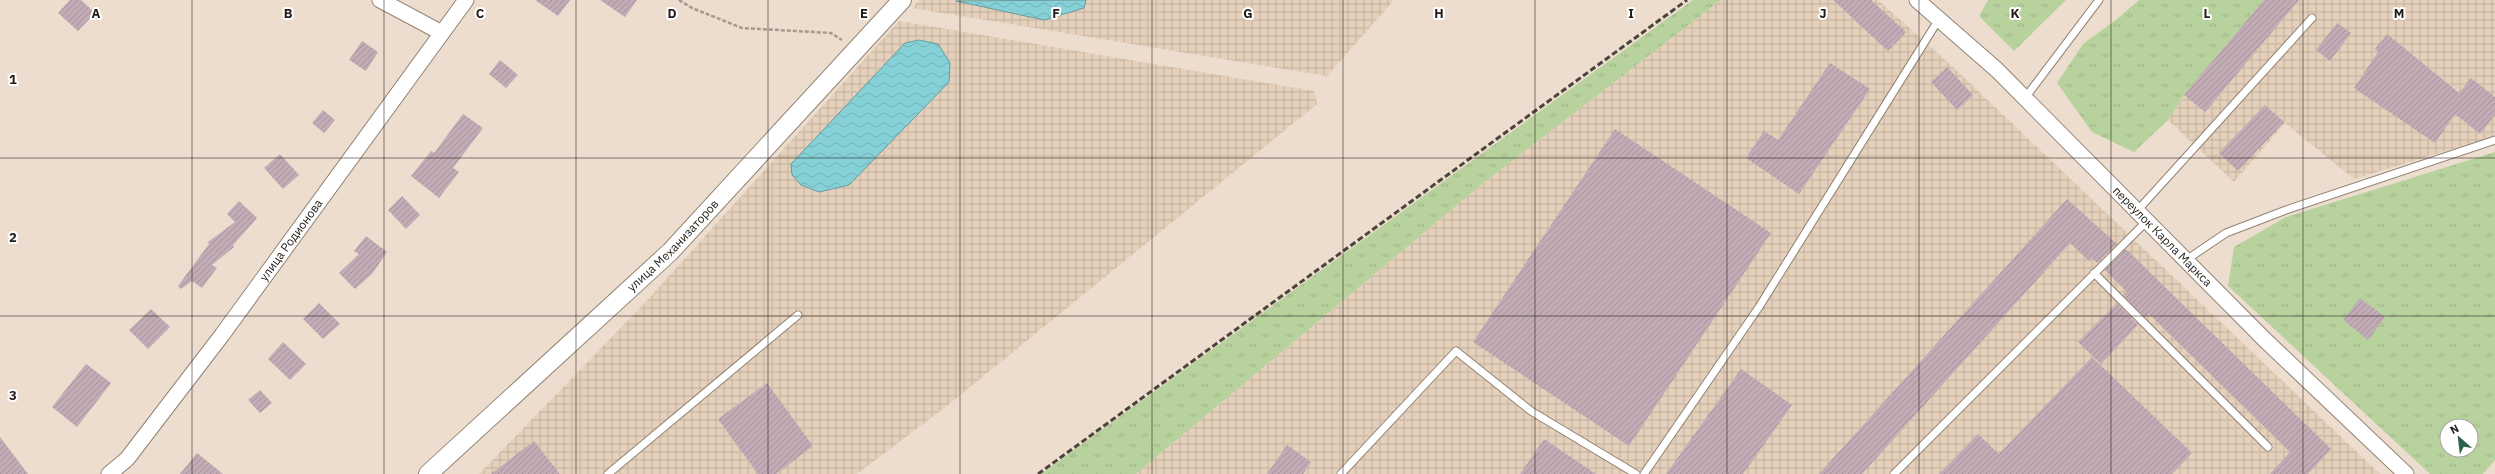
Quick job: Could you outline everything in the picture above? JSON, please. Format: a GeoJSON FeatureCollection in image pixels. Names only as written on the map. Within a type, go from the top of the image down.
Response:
{"type":"FeatureCollection","features":[{"type":"Feature","properties":{"kind":"street"},"geometry":{"type":"LineString","coordinates":[[380,0],[442,33]]}},
{"type":"Feature","properties":{"kind":"street","name":"улица Родионова"},"geometry":{"type":"LineString","coordinates":[[109,474],[127,459],[222,335],[466,0]]}},
{"type":"Feature","properties":{"kind":"street","name":"улица Механизаторов"},"geometry":{"type":"LineString","coordinates":[[428,474],[670,252],[902,0]]}},
{"type":"Feature","properties":{"kind":"street","name":"переулок Карла Маркса"},"geometry":{"type":"LineString","coordinates":[[1917,0],[1997,70],[2264,339],[2406,474]]}},
{"type":"Feature","properties":{"kind":"lane"},"geometry":{"type":"LineString","coordinates":[[2025,98],[2099,0]]}},
{"type":"Feature","properties":{"kind":"lane"},"geometry":{"type":"LineString","coordinates":[[1894,474],[2094,273],[2312,18]]}},
{"type":"Feature","properties":{"kind":"lane"},"geometry":{"type":"LineString","coordinates":[[1644,474],[1759,307],[1939,19]]}},
{"type":"Feature","properties":{"kind":"lane"},"geometry":{"type":"LineString","coordinates":[[2186,260],[2226,233],[2273,215],[2495,140]]}},
{"type":"Feature","properties":{"kind":"lane"},"geometry":{"type":"LineString","coordinates":[[2094,273],[2268,447]]}},
{"type":"Feature","properties":{"kind":"lane"},"geometry":{"type":"LineString","coordinates":[[608,474],[798,315]]}},
{"type":"Feature","properties":{"kind":"lane"},"geometry":{"type":"LineString","coordinates":[[1341,474],[1456,351],[1531,411],[1636,474]]}},
{"type":"Feature","properties":{"kind":"path"},"geometry":{"type":"LineString","coordinates":[[679,0],[692,8],[742,28],[831,33],[857,49]]}},
{"type":"Feature","properties":{"kind":"shaded area"},"geometry":{"type":"Polygon","coordinates":[[[919,0],[1394,0],[1327,76],[912,8],[919,0]]]}},
{"type":"Feature","properties":{"kind":"shaded area"},"geometry":{"type":"Polygon","coordinates":[[[1721,0],[1878,0],[1953,67],[2380,474],[1136,474],[1481,185],[1721,0]]]}},
{"type":"Feature","properties":{"kind":"shaded area"},"geometry":{"type":"Polygon","coordinates":[[[2264,0],[2495,0],[2495,136],[2354,179],[2285,123],[2234,182],[2168,120],[2184,95],[2264,0]]]}},
{"type":"Feature","properties":{"kind":"shaded area"},"geometry":{"type":"Polygon","coordinates":[[[899,21],[1314,91],[1317,104],[948,405],[857,474],[479,474],[642,306],[899,21]]]}},
{"type":"Feature","properties":{"kind":"green space"},"geometry":{"type":"Polygon","coordinates":[[[1693,0],[1721,0],[1481,185],[1136,474],[1041,474],[1693,0]]]}},
{"type":"Feature","properties":{"kind":"green space"},"geometry":{"type":"Polygon","coordinates":[[[1988,0],[2066,0],[2014,51],[1979,16],[1988,0]]]}},
{"type":"Feature","properties":{"kind":"green space"},"geometry":{"type":"Polygon","coordinates":[[[2139,0],[2264,0],[2184,95],[2168,120],[2134,152],[2092,132],[2057,83],[2083,44],[2117,19],[2139,0]]]}},
{"type":"Feature","properties":{"kind":"green space"},"geometry":{"type":"Polygon","coordinates":[[[2495,152],[2495,460],[2483,474],[2430,474],[2228,286],[2234,247],[2286,217],[2495,152]]]}},
{"type":"Feature","properties":{"kind":"water"},"geometry":{"type":"Polygon","coordinates":[[[1086,0],[1084,8],[1044,20],[956,1],[1086,0]]]}},
{"type":"Feature","properties":{"kind":"water"},"geometry":{"type":"Polygon","coordinates":[[[919,40],[938,44],[950,63],[949,82],[849,185],[819,192],[801,185],[792,175],[791,164],[905,43],[919,40]]]}},
{"type":"Feature","properties":{"kind":"building"},"geometry":{"type":"Polygon","coordinates":[[[70,0],[81,0],[95,13],[78,31],[58,13],[70,0]]]}},
{"type":"Feature","properties":{"kind":"building"},"geometry":{"type":"Polygon","coordinates":[[[535,0],[570,0],[558,16],[535,0]]]}},
{"type":"Feature","properties":{"kind":"building"},"geometry":{"type":"Polygon","coordinates":[[[600,0],[637,0],[625,17],[600,0]]]}},
{"type":"Feature","properties":{"kind":"building"},"geometry":{"type":"Polygon","coordinates":[[[1833,0],[1871,0],[1906,32],[1888,51],[1833,0]]]}},
{"type":"Feature","properties":{"kind":"building"},"geometry":{"type":"Polygon","coordinates":[[[2264,0],[2299,0],[2205,112],[2184,95],[2264,0]]]}},
{"type":"Feature","properties":{"kind":"building"},"geometry":{"type":"Polygon","coordinates":[[[2337,23],[2351,33],[2330,61],[2316,50],[2337,23]]]}},
{"type":"Feature","properties":{"kind":"building"},"geometry":{"type":"Polygon","coordinates":[[[2387,34],[2459,93],[2471,78],[2495,97],[2495,115],[2480,134],[2455,114],[2435,143],[2354,88],[2378,52],[2375,49],[2387,34]]]}},
{"type":"Feature","properties":{"kind":"building"},"geometry":{"type":"Polygon","coordinates":[[[362,41],[378,52],[366,71],[349,60],[362,41]]]}},
{"type":"Feature","properties":{"kind":"building"},"geometry":{"type":"Polygon","coordinates":[[[500,60],[518,75],[506,88],[489,74],[500,60]]]}},
{"type":"Feature","properties":{"kind":"building"},"geometry":{"type":"Polygon","coordinates":[[[1830,63],[1870,89],[1799,194],[1746,158],[1764,131],[1778,140],[1830,63]]]}},
{"type":"Feature","properties":{"kind":"building"},"geometry":{"type":"Polygon","coordinates":[[[1947,67],[1973,95],[1957,110],[1931,82],[1947,67]]]}},
{"type":"Feature","properties":{"kind":"building"},"geometry":{"type":"Polygon","coordinates":[[[2265,105],[2284,122],[2238,171],[2219,153],[2265,105]]]}},
{"type":"Feature","properties":{"kind":"building"},"geometry":{"type":"Polygon","coordinates":[[[323,110],[335,120],[324,133],[312,123],[323,110]]]}},
{"type":"Feature","properties":{"kind":"building"},"geometry":{"type":"Polygon","coordinates":[[[463,114],[483,128],[453,168],[459,172],[439,198],[411,176],[431,151],[434,153],[463,114]]]}},
{"type":"Feature","properties":{"kind":"building"},"geometry":{"type":"Polygon","coordinates":[[[1615,129],[1771,233],[1629,446],[1473,342],[1615,129]]]}},
{"type":"Feature","properties":{"kind":"building"},"geometry":{"type":"Polygon","coordinates":[[[280,154],[299,175],[283,189],[264,168],[280,154]]]}},
{"type":"Feature","properties":{"kind":"building"},"geometry":{"type":"Polygon","coordinates":[[[402,196],[420,215],[406,229],[388,210],[402,196]]]}},
{"type":"Feature","properties":{"kind":"building"},"geometry":{"type":"Polygon","coordinates":[[[2067,199],[2117,244],[2097,263],[2092,258],[2089,261],[2070,243],[1862,474],[1819,474],[2067,199]]]}},
{"type":"Feature","properties":{"kind":"building"},"geometry":{"type":"Polygon","coordinates":[[[239,201],[257,218],[233,245],[234,247],[212,265],[217,268],[202,288],[192,281],[181,289],[178,286],[209,244],[208,242],[235,222],[227,214],[239,201]]]}},
{"type":"Feature","properties":{"kind":"building"},"geometry":{"type":"Polygon","coordinates":[[[366,236],[387,252],[372,274],[355,289],[339,273],[359,254],[354,251],[366,236]]]}},
{"type":"Feature","properties":{"kind":"building"},"geometry":{"type":"Polygon","coordinates":[[[2125,250],[2127,250],[2331,449],[2308,474],[2270,474],[2290,452],[2149,314],[2145,317],[2123,295],[2127,292],[2105,270],[2125,250]]]}},
{"type":"Feature","properties":{"kind":"building"},"geometry":{"type":"Polygon","coordinates":[[[2360,298],[2385,317],[2368,340],[2343,320],[2360,298]]]}},
{"type":"Feature","properties":{"kind":"building"},"geometry":{"type":"Polygon","coordinates":[[[319,303],[340,324],[323,339],[303,319],[319,303]]]}},
{"type":"Feature","properties":{"kind":"building"},"geometry":{"type":"Polygon","coordinates":[[[2117,303],[2138,325],[2101,364],[2078,342],[2117,303]]]}},
{"type":"Feature","properties":{"kind":"building"},"geometry":{"type":"Polygon","coordinates":[[[151,309],[170,327],[148,349],[129,330],[151,309]]]}},
{"type":"Feature","properties":{"kind":"building"},"geometry":{"type":"Polygon","coordinates":[[[283,342],[306,364],[290,380],[268,359],[283,342]]]}},
{"type":"Feature","properties":{"kind":"building"},"geometry":{"type":"Polygon","coordinates":[[[2092,357],[2192,453],[2172,474],[1939,474],[1978,434],[1999,454],[2092,357]]]}},
{"type":"Feature","properties":{"kind":"building"},"geometry":{"type":"Polygon","coordinates":[[[86,364],[111,383],[77,427],[52,407],[86,364]]]}},
{"type":"Feature","properties":{"kind":"building"},"geometry":{"type":"Polygon","coordinates":[[[1741,369],[1792,405],[1743,474],[1666,474],[1741,369]]]}},
{"type":"Feature","properties":{"kind":"building"},"geometry":{"type":"Polygon","coordinates":[[[767,383],[813,446],[776,474],[758,474],[718,419],[767,383]]]}},
{"type":"Feature","properties":{"kind":"building"},"geometry":{"type":"Polygon","coordinates":[[[260,390],[272,403],[260,413],[248,400],[260,390]]]}},
{"type":"Feature","properties":{"kind":"building"},"geometry":{"type":"Polygon","coordinates":[[[0,437],[28,474],[0,474],[0,437]]]}},
{"type":"Feature","properties":{"kind":"building"},"geometry":{"type":"Polygon","coordinates":[[[1544,439],[1596,474],[1520,474],[1544,439]]]}},
{"type":"Feature","properties":{"kind":"building"},"geometry":{"type":"Polygon","coordinates":[[[534,441],[560,474],[491,474],[534,441]]]}},
{"type":"Feature","properties":{"kind":"building"},"geometry":{"type":"Polygon","coordinates":[[[1287,445],[1311,462],[1303,474],[1267,474],[1287,445]]]}},
{"type":"Feature","properties":{"kind":"building"},"geometry":{"type":"Polygon","coordinates":[[[197,453],[223,474],[180,474],[197,453]]]}},
{"type":"Feature","properties":{"kind":"railway"},"geometry":{"type":"LineString","coordinates":[[1038,474],[1687,0]]}}]}
